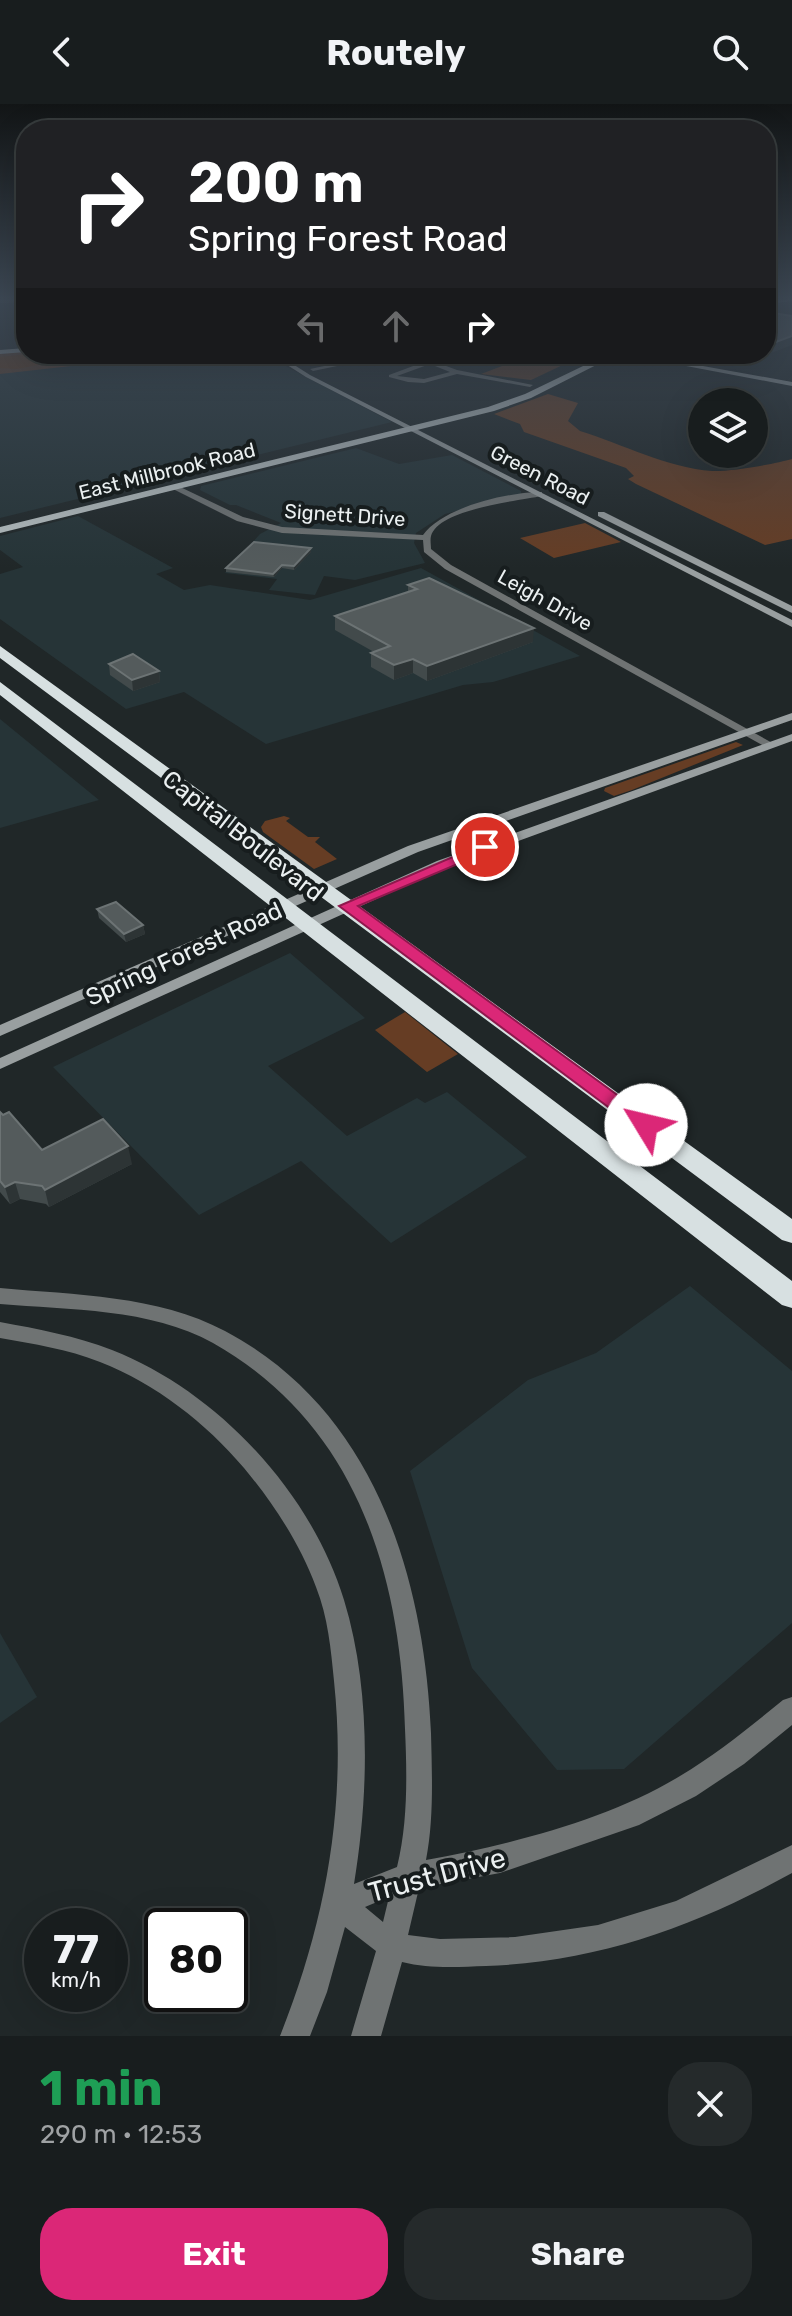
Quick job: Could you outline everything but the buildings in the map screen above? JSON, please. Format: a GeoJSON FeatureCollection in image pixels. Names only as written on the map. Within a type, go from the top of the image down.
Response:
{"type":"FeatureCollection","features":[{"type":"Feature","properties":{"kind":"highway","name":"Capital Boulevard"},"geometry":{"type":"LineString","coordinates":[[0,651],[792,1233]]}},
{"type":"Feature","properties":{"kind":"highway","name":"Capital Boulevard"},"geometry":{"type":"LineString","coordinates":[[0,687],[792,1297]]}},
{"type":"Feature","properties":{"kind":"main road","name":"East Millbrook Road"},"geometry":{"type":"LineString","coordinates":[[0,522],[233,464],[414,425],[487,403],[525,387]]}},
{"type":"Feature","properties":{"kind":"main road","name":"East Millbrook Road"},"geometry":{"type":"LineString","coordinates":[[0,530],[514,401],[543,387]]}},
{"type":"Feature","properties":{"kind":"main road"},"geometry":{"type":"LineString","coordinates":[[176,487],[183,480],[233,464]]}},
{"type":"Feature","properties":{"kind":"main road"},"geometry":{"type":"LineString","coordinates":[[142,495],[160,488],[165,481]]}},
{"type":"Feature","properties":{"kind":"street","name":"Green Road"},"geometry":{"type":"LineString","coordinates":[[331,387],[554,490],[792,610]]}},
{"type":"Feature","properties":{"kind":"street","name":"Green Road"},"geometry":{"type":"LineString","coordinates":[[349,387],[539,494],[792,624]]}},
{"type":"Feature","properties":{"kind":"street"},"geometry":{"type":"LineString","coordinates":[[364,403],[376,401]]}},
{"type":"Feature","properties":{"kind":"street","name":"Signett Drive"},"geometry":{"type":"LineString","coordinates":[[176,487],[240,519],[282,530],[425,538]]}},
{"type":"Feature","properties":{"kind":"street"},"geometry":{"type":"LineString","coordinates":[[425,538],[428,530],[448,516],[554,490]]}},
{"type":"Feature","properties":{"kind":"street","name":"Leigh Drive"},"geometry":{"type":"LineString","coordinates":[[425,538],[427,550],[447,566],[770,745]]}},
{"type":"Feature","properties":{"kind":"street"},"geometry":{"type":"LineString","coordinates":[[662,558],[680,554]]}},
{"type":"Feature","properties":{"kind":"street"},"geometry":{"type":"LineString","coordinates":[[707,581],[725,576]]}},
{"type":"Feature","properties":{"kind":"street","name":"Spring Forest Road"},"geometry":{"type":"LineString","coordinates":[[0,1031],[413,849],[792,716]]}},
{"type":"Feature","properties":{"kind":"street","name":"Spring Forest Road"},"geometry":{"type":"LineString","coordinates":[[0,1064],[442,864],[792,737]]}},
{"type":"Feature","properties":{"kind":"street"},"geometry":{"type":"LineString","coordinates":[[585,788],[606,804]]}},
{"type":"Feature","properties":{"kind":"street"},"geometry":{"type":"LineString","coordinates":[[0,1296],[123,1310],[195,1326],[239,1349],[290,1384],[312,1406],[353,1466],[376,1516],[397,1574],[412,1646],[419,1714],[416,1840],[381,1994],[366,2036]]}},
{"type":"Feature","properties":{"kind":"street"},"geometry":{"type":"LineString","coordinates":[[0,1330],[29,1333],[82,1346],[127,1364],[191,1401],[239,1444],[273,1485],[325,1580],[339,1626],[348,1692],[351,1809],[339,1903],[325,1959],[295,2036]]}},
{"type":"Feature","properties":{"kind":"street","name":"Trust Drive"},"geometry":{"type":"LineString","coordinates":[[339,1903],[407,1877],[500,1860],[630,1816],[687,1787],[735,1755],[792,1709]]}},
{"type":"Feature","properties":{"kind":"street","name":"Trust Drive"},"geometry":{"type":"LineString","coordinates":[[339,1903],[392,1944],[433,1953],[508,1953],[599,1939],[658,1923],[731,1893],[792,1858]]}},
{"type":"Feature","properties":{"kind":"shaded area"},"geometry":{"type":"Polygon","coordinates":[[[0,387],[326,387],[392,422],[0,518],[0,387]]]}},
{"type":"Feature","properties":{"kind":"shaded area"},"geometry":{"type":"Polygon","coordinates":[[[548,394],[578,403],[568,421],[580,431],[688,468],[720,471],[768,468],[768,464],[792,459],[792,539],[765,545],[636,484],[628,479],[634,476],[626,468],[524,432],[520,424],[494,414],[548,394]]]}},
{"type":"Feature","properties":{"kind":"shaded area"},"geometry":{"type":"Polygon","coordinates":[[[356,448],[399,464],[452,455],[521,491],[521,495],[445,514],[416,533],[414,543],[425,563],[355,580],[324,576],[315,595],[269,590],[277,579],[225,573],[260,534],[281,523],[230,505],[200,490],[201,486],[356,448]]]}},
{"type":"Feature","properties":{"kind":"shaded area"},"geometry":{"type":"Polygon","coordinates":[[[78,516],[173,568],[156,574],[184,590],[210,585],[310,600],[421,568],[580,656],[493,682],[463,685],[266,744],[184,692],[126,709],[0,619],[0,574],[23,567],[0,550],[0,536],[78,516]]]}},
{"type":"Feature","properties":{"kind":"shaded area"},"geometry":{"type":"Polygon","coordinates":[[[585,523],[621,542],[554,558],[520,538],[585,523]]]}},
{"type":"Feature","properties":{"kind":"shaded area"},"geometry":{"type":"Polygon","coordinates":[[[0,719],[99,800],[0,828],[0,719]]]}},
{"type":"Feature","properties":{"kind":"shaded area"},"geometry":{"type":"Polygon","coordinates":[[[736,742],[743,745],[632,790],[614,796],[604,791],[605,788],[736,742]]]}},
{"type":"Feature","properties":{"kind":"shaded area"},"geometry":{"type":"Polygon","coordinates":[[[284,816],[290,818],[286,821],[308,837],[320,837],[315,842],[337,859],[314,869],[263,832],[261,827],[265,821],[284,816]]]}},
{"type":"Feature","properties":{"kind":"shaded area"},"geometry":{"type":"Polygon","coordinates":[[[290,953],[365,1018],[268,1066],[347,1136],[417,1098],[425,1103],[447,1092],[527,1157],[391,1243],[301,1161],[199,1215],[53,1067],[290,953]]]}},
{"type":"Feature","properties":{"kind":"shaded area"},"geometry":{"type":"Polygon","coordinates":[[[405,1012],[458,1054],[427,1072],[375,1030],[405,1012]]]}},
{"type":"Feature","properties":{"kind":"shaded area"},"geometry":{"type":"Polygon","coordinates":[[[690,1286],[792,1371],[792,1623],[624,1769],[557,1770],[472,1668],[410,1471],[528,1380],[596,1353],[690,1286]]]}},
{"type":"Feature","properties":{"kind":"shaded area"},"geometry":{"type":"Polygon","coordinates":[[[0,1633],[37,1697],[0,1723],[0,1633]]]}},
{"type":"Feature","properties":{"kind":"route"},"geometry":{"type":"LineString","coordinates":[[485,847],[347,906],[646,1125]]}}]}
